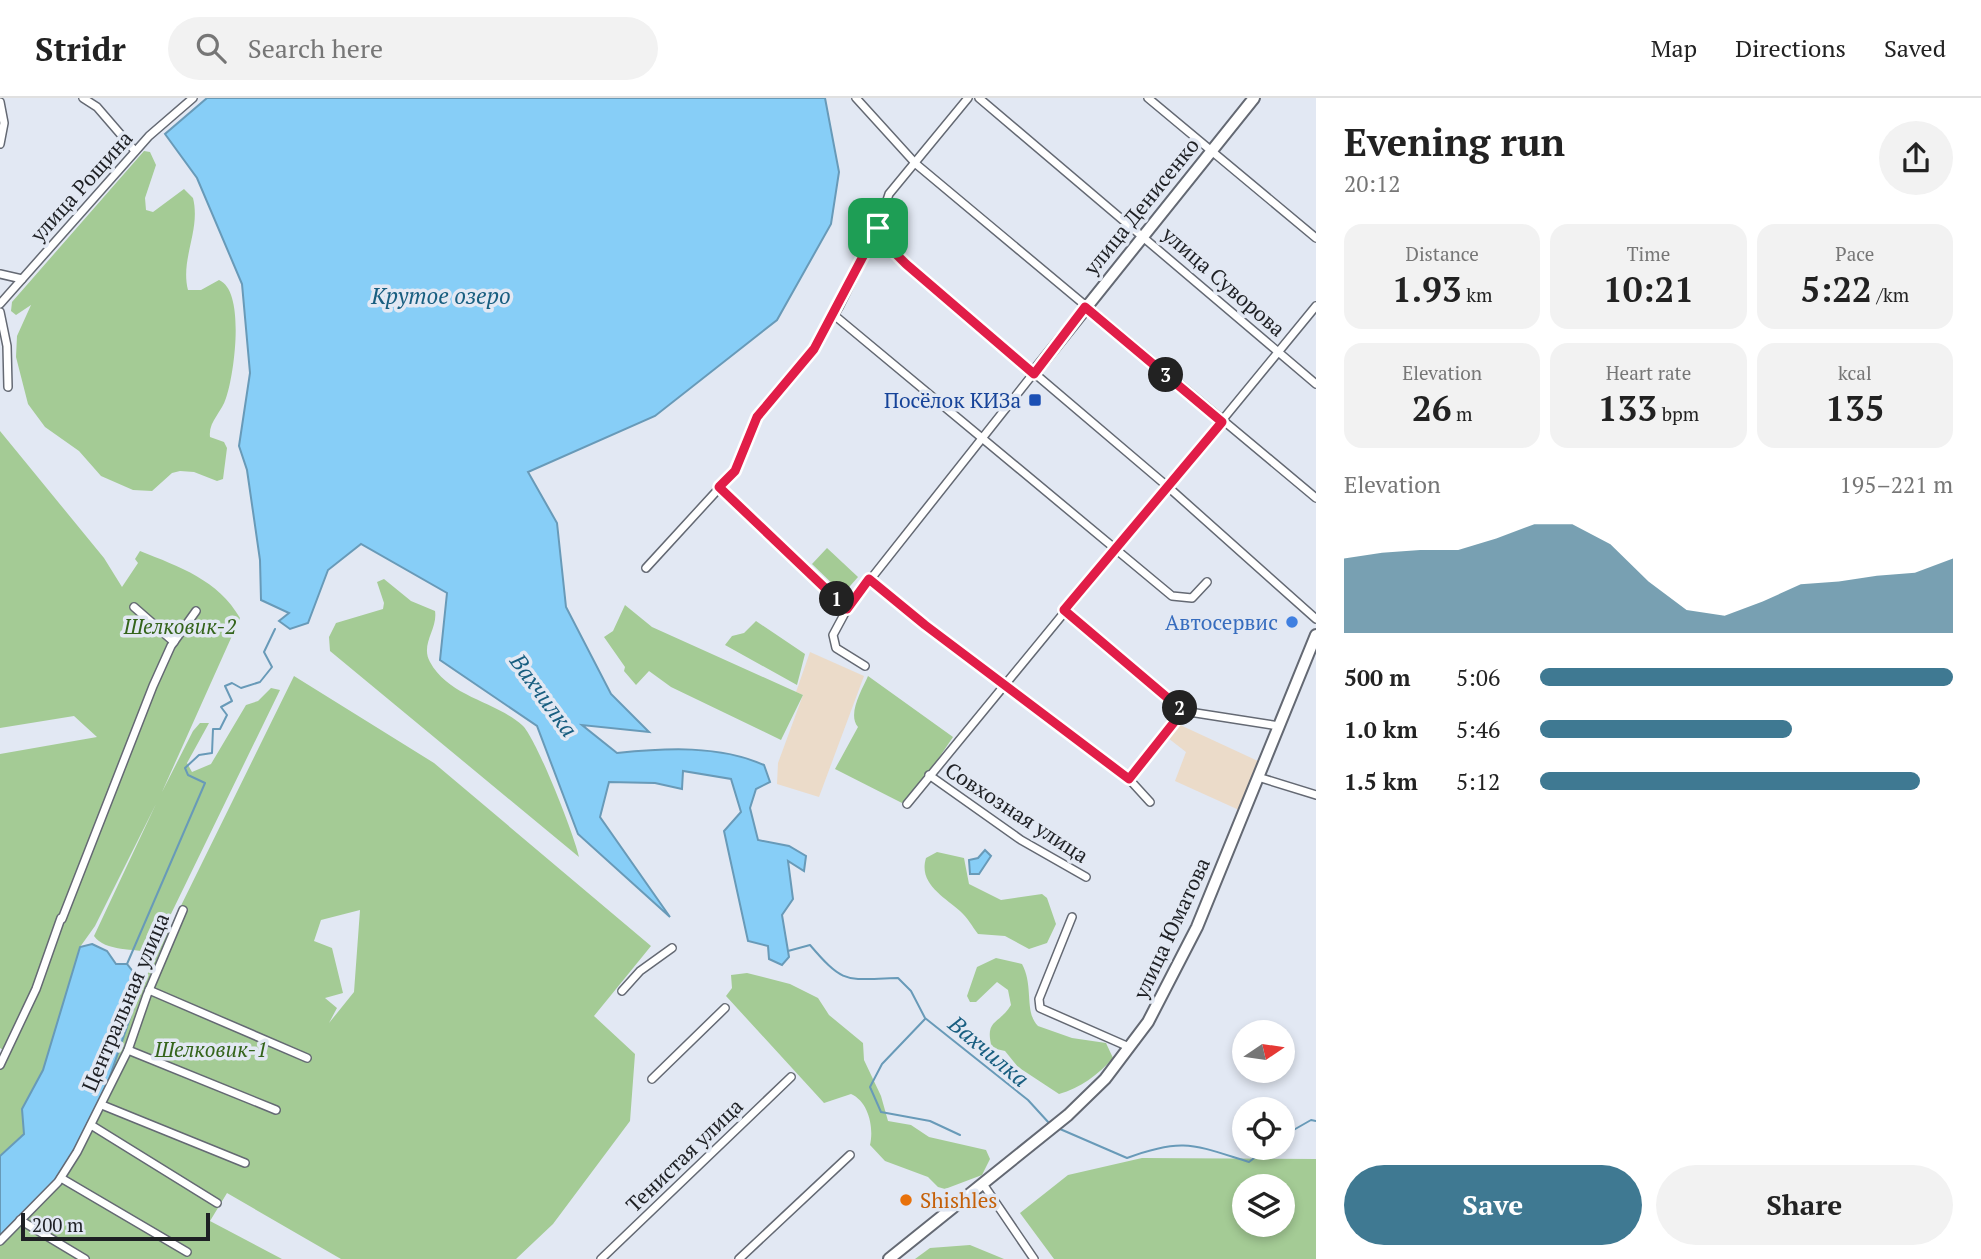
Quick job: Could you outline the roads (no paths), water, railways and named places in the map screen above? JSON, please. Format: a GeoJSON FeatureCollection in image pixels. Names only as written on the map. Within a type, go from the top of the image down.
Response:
{"type":"FeatureCollection","features":[{"type":"Feature","properties":{"kind":"main road","name":"улица Денисенко"},"geometry":{"type":"LineString","coordinates":[[1034,374],[1254,98]]}},
{"type":"Feature","properties":{"kind":"main road","name":"улица Юматова"},"geometry":{"type":"LineString","coordinates":[[889,1259],[1068,1115],[1105,1079],[1148,1022],[1197,927],[1316,635]]}},
{"type":"Feature","properties":{"kind":"street"},"geometry":{"type":"LineString","coordinates":[[0,144],[4,123],[0,102],[6,98]]}},
{"type":"Feature","properties":{"kind":"street"},"geometry":{"type":"LineString","coordinates":[[83,98],[97,107],[135,151]]}},
{"type":"Feature","properties":{"kind":"street","name":"улица Рощина"},"geometry":{"type":"LineString","coordinates":[[0,304],[135,151],[164,121],[193,98]]}},
{"type":"Feature","properties":{"kind":"street"},"geometry":{"type":"LineString","coordinates":[[856,98],[916,164],[1316,498]]}},
{"type":"Feature","properties":{"kind":"street"},"geometry":{"type":"LineString","coordinates":[[646,568],[735,471],[757,417],[814,349],[834,314],[878,228],[889,194],[968,98]]}},
{"type":"Feature","properties":{"kind":"street","name":"улица Суворова"},"geometry":{"type":"LineString","coordinates":[[979,98],[1316,384]]}},
{"type":"Feature","properties":{"kind":"street"},"geometry":{"type":"LineString","coordinates":[[1148,98],[1316,238]]}},
{"type":"Feature","properties":{"kind":"street"},"geometry":{"type":"LineString","coordinates":[[878,228],[887,245],[906,264],[1167,486],[1316,618]]}},
{"type":"Feature","properties":{"kind":"street"},"geometry":{"type":"LineString","coordinates":[[0,274],[22,279]]}},
{"type":"Feature","properties":{"kind":"street"},"geometry":{"type":"LineString","coordinates":[[907,804],[1002,684],[1316,306]]}},
{"type":"Feature","properties":{"kind":"street"},"geometry":{"type":"LineString","coordinates":[[0,312],[7,346],[9,387]]}},
{"type":"Feature","properties":{"kind":"street"},"geometry":{"type":"LineString","coordinates":[[834,314],[1172,596],[1192,598],[1207,582]]}},
{"type":"Feature","properties":{"kind":"street","name":"улица Денисенко"},"geometry":{"type":"LineString","coordinates":[[865,666],[836,648],[833,635],[847,609],[1034,374]]}},
{"type":"Feature","properties":{"kind":"street"},"geometry":{"type":"LineString","coordinates":[[719,487],[847,609]]}},
{"type":"Feature","properties":{"kind":"street"},"geometry":{"type":"LineString","coordinates":[[869,579],[1002,684],[1129,779],[1150,802]]}},
{"type":"Feature","properties":{"kind":"street"},"geometry":{"type":"LineString","coordinates":[[134,607],[174,642]]}},
{"type":"Feature","properties":{"kind":"street"},"geometry":{"type":"LineString","coordinates":[[1064,610],[1183,711],[1279,726]]}},
{"type":"Feature","properties":{"kind":"street"},"geometry":{"type":"LineString","coordinates":[[0,1065],[36,989],[60,918],[174,642],[196,611]]}},
{"type":"Feature","properties":{"kind":"street"},"geometry":{"type":"LineString","coordinates":[[1129,779],[1183,711]]}},
{"type":"Feature","properties":{"kind":"street","name":"Совхозная улица"},"geometry":{"type":"LineString","coordinates":[[929,775],[1021,840],[1086,877]]}},
{"type":"Feature","properties":{"kind":"street"},"geometry":{"type":"LineString","coordinates":[[1258,777],[1316,795]]}},
{"type":"Feature","properties":{"kind":"street","name":"Центральная улица"},"geometry":{"type":"LineString","coordinates":[[0,1241],[61,1178],[91,1125],[128,1050],[149,990],[183,910]]}},
{"type":"Feature","properties":{"kind":"street"},"geometry":{"type":"LineString","coordinates":[[1072,917],[1039,999],[1041,1007],[1129,1047]]}},
{"type":"Feature","properties":{"kind":"street"},"geometry":{"type":"LineString","coordinates":[[622,991],[640,971],[672,948]]}},
{"type":"Feature","properties":{"kind":"street"},"geometry":{"type":"LineString","coordinates":[[149,990],[307,1058]]}},
{"type":"Feature","properties":{"kind":"street"},"geometry":{"type":"LineString","coordinates":[[652,1079],[725,1009]]}},
{"type":"Feature","properties":{"kind":"street"},"geometry":{"type":"LineString","coordinates":[[128,1050],[276,1110]]}},
{"type":"Feature","properties":{"kind":"street","name":"Тенистая улица"},"geometry":{"type":"LineString","coordinates":[[601,1259],[791,1077]]}},
{"type":"Feature","properties":{"kind":"street"},"geometry":{"type":"LineString","coordinates":[[102,1105],[245,1163]]}},
{"type":"Feature","properties":{"kind":"street"},"geometry":{"type":"LineString","coordinates":[[91,1125],[217,1203]]}},
{"type":"Feature","properties":{"kind":"street"},"geometry":{"type":"LineString","coordinates":[[739,1259],[850,1155]]}},
{"type":"Feature","properties":{"kind":"street"},"geometry":{"type":"LineString","coordinates":[[61,1178],[187,1252]]}},
{"type":"Feature","properties":{"kind":"street"},"geometry":{"type":"LineString","coordinates":[[983,1184],[1034,1259]]}},
{"type":"Feature","properties":{"kind":"street"},"geometry":{"type":"LineString","coordinates":[[20,1220],[85,1259]]}},
{"type":"Feature","properties":{"kind":"water","name":"Крутое озеро"},"geometry":{"type":"Polygon","coordinates":[[[207,98],[825,98],[839,172],[831,224],[777,320],[655,416],[528,472],[557,523],[566,607],[611,694],[649,732],[582,725],[617,753],[673,749],[711,751],[764,765],[770,782],[756,789],[750,808],[758,840],[789,846],[806,856],[804,871],[788,861],[793,899],[782,915],[789,957],[782,965],[769,959],[768,946],[748,941],[724,831],[741,812],[731,779],[683,771],[682,789],[655,783],[609,782],[600,817],[670,917],[578,834],[537,726],[440,660],[447,593],[361,544],[328,570],[308,623],[290,629],[279,621],[289,613],[261,600],[260,560],[247,470],[239,446],[250,373],[242,284],[197,178],[165,134],[207,98]]]}},
{"type":"Feature","properties":{"kind":"water"},"geometry":{"type":"Polygon","coordinates":[[[985,850],[991,856],[979,874],[970,874],[969,860],[978,858],[985,850]]]}},
{"type":"Feature","properties":{"kind":"water"},"geometry":{"type":"Polygon","coordinates":[[[92,944],[107,951],[116,964],[127,964],[138,978],[140,989],[99,1108],[55,1182],[0,1236],[0,1156],[24,1134],[22,1109],[43,1070],[80,947],[92,944]]]}},
{"type":"Feature","properties":{"kind":"waterway"},"geometry":{"type":"LineString","coordinates":[[127,964],[205,783],[188,775],[185,768],[199,755],[212,753],[213,729],[220,729],[227,715],[221,707],[232,701],[225,686],[232,683],[241,688],[260,682],[272,667],[264,652],[275,629]]}},
{"type":"Feature","properties":{"kind":"waterway","name":"Вахчилка"},"geometry":{"type":"LineString","coordinates":[[788,951],[810,945],[840,974],[857,979],[898,978],[911,991],[925,1018],[1028,1100],[1049,1123]]}},
{"type":"Feature","properties":{"kind":"waterway"},"geometry":{"type":"LineString","coordinates":[[925,1019],[882,1064],[870,1087],[881,1112],[930,1121],[960,1135]]}},
{"type":"Feature","properties":{"kind":"waterway","name":"Вахчилка"},"geometry":{"type":"LineString","coordinates":[[1295,1129],[1311,1120],[1316,1121]]}},
{"type":"Feature","properties":{"kind":"waterway","name":"Вахчилка"},"geometry":{"type":"LineString","coordinates":[[1060,1129],[1127,1158],[1162,1147],[1176,1146],[1201,1148],[1232,1156]]}},
{"type":"Feature","properties":{"kind":"waterway","name":"Вахчилка"},"geometry":{"type":"LineString","coordinates":[[1243,1160],[1252,1160]]}},
{"type":"Feature","properties":{"kind":"place","name":"Посёлок КИЗа"},"geometry":{"type":"Point","coordinates":[1035,400]}},
{"type":"Feature","properties":{"kind":"place","name":"Автосервис"},"geometry":{"type":"Point","coordinates":[1292,622]}},
{"type":"Feature","properties":{"kind":"place","name":"Shishles"},"geometry":{"type":"Point","coordinates":[906,1200]}},
{"type":"Feature","properties":{"kind":"park label","name":"Шелковик-2"},"geometry":{"type":"Point","coordinates":[180,626]}},
{"type":"Feature","properties":{"kind":"park label","name":"Шелковик-1"},"geometry":{"type":"Point","coordinates":[211,1049]}}]}
